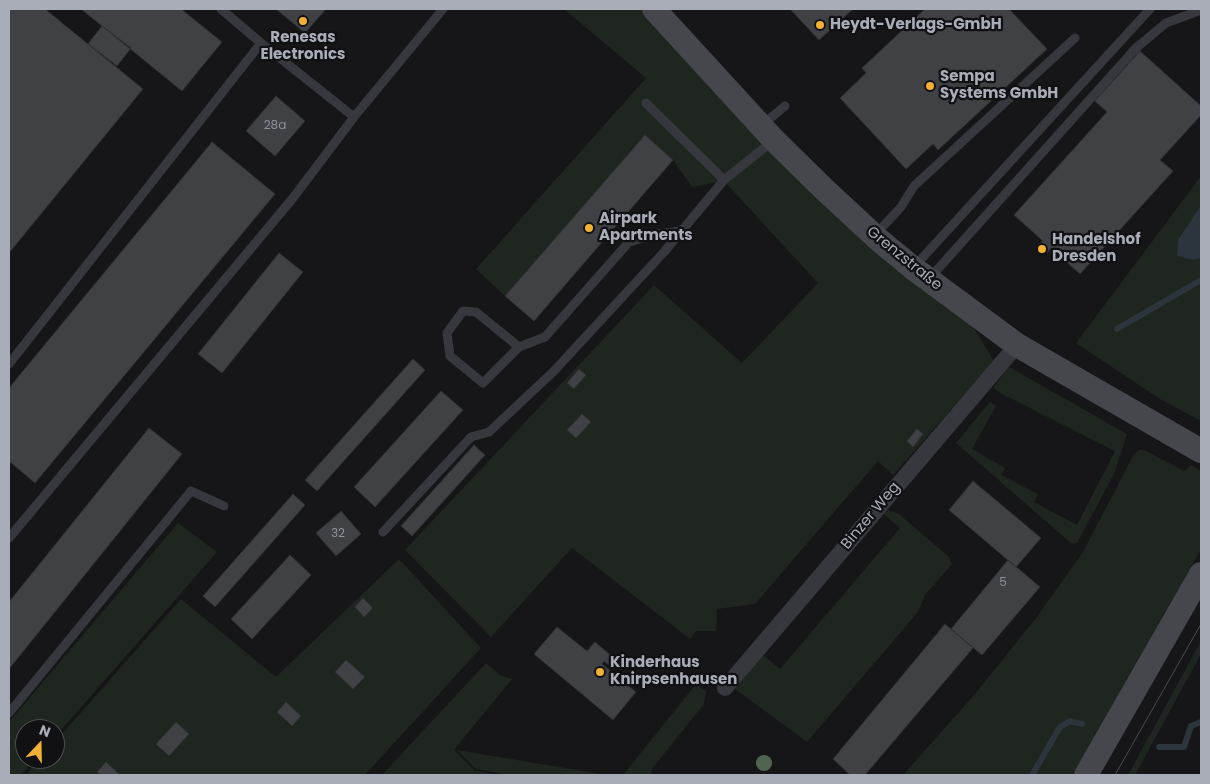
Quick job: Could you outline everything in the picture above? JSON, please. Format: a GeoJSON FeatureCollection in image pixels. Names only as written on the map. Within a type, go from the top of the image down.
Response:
{"type":"FeatureCollection","features":[{"type":"Feature","properties":{"kind":"main road","name":"Grenzstraße"},"geometry":{"type":"LineString","coordinates":[[654,9],[768,133],[825,190],[874,236],[920,274],[1016,345],[1201,451]]}},
{"type":"Feature","properties":{"kind":"main road"},"geometry":{"type":"LineString","coordinates":[[1086,775],[1201,574]]}},
{"type":"Feature","properties":{"kind":"street","name":"Binzer Weg"},"geometry":{"type":"LineString","coordinates":[[725,688],[1016,345]]}},
{"type":"Feature","properties":{"kind":"lane"},"geometry":{"type":"LineString","coordinates":[[221,9],[354,117]]}},
{"type":"Feature","properties":{"kind":"lane"},"geometry":{"type":"LineString","coordinates":[[9,538],[293,198],[354,117],[443,9]]}},
{"type":"Feature","properties":{"kind":"lane"},"geometry":{"type":"LineString","coordinates":[[920,274],[1150,9]]}},
{"type":"Feature","properties":{"kind":"lane"},"geometry":{"type":"LineString","coordinates":[[920,274],[1136,48],[1166,23],[1201,10]]}},
{"type":"Feature","properties":{"kind":"lane"},"geometry":{"type":"LineString","coordinates":[[874,236],[901,207],[914,186],[1075,38]]}},
{"type":"Feature","properties":{"kind":"lane"},"geometry":{"type":"LineString","coordinates":[[9,364],[261,43]]}},
{"type":"Feature","properties":{"kind":"lane"},"geometry":{"type":"LineString","coordinates":[[646,103],[724,180]]}},
{"type":"Feature","properties":{"kind":"lane"},"geometry":{"type":"LineString","coordinates":[[383,532],[471,437],[489,432],[553,372],[664,252],[724,180],[768,133],[785,106]]}},
{"type":"Feature","properties":{"kind":"lane"},"geometry":{"type":"LineString","coordinates":[[520,347],[476,312],[463,311],[446,333],[450,356],[483,383],[520,347],[545,337],[629,242],[657,234],[680,231]]}},
{"type":"Feature","properties":{"kind":"lane"},"geometry":{"type":"LineString","coordinates":[[9,713],[191,491],[224,506]]}},
{"type":"Feature","properties":{"kind":"shaded area"},"geometry":{"type":"Polygon","coordinates":[[[564,9],[654,9],[959,304],[994,361],[893,475],[878,461],[755,604],[717,609],[716,631],[696,631],[690,639],[572,548],[491,637],[405,550],[654,285],[742,363],[818,283],[724,181],[692,187],[673,160],[645,136],[505,296],[476,269],[646,78],[564,9]]]}},
{"type":"Feature","properties":{"kind":"shaded area"},"geometry":{"type":"Polygon","coordinates":[[[1201,176],[1201,205],[1178,240],[1193,260],[1201,258],[1201,421],[1160,399],[1076,343],[1201,176]]]}},
{"type":"Feature","properties":{"kind":"shaded area"},"geometry":{"type":"Polygon","coordinates":[[[1201,205],[1201,258],[1193,260],[1177,256],[1178,240],[1201,205]]]}},
{"type":"Feature","properties":{"kind":"shaded area"},"geometry":{"type":"Polygon","coordinates":[[[1009,367],[1127,434],[1114,474],[1077,543],[1072,544],[956,443],[990,402],[996,406],[972,449],[1005,468],[1001,475],[1038,494],[1034,502],[1077,525],[1115,451],[993,388],[1009,367]]]}},
{"type":"Feature","properties":{"kind":"shaded area"},"geometry":{"type":"Polygon","coordinates":[[[1139,450],[1144,450],[1184,471],[1191,465],[1201,471],[1201,549],[1072,775],[903,775],[975,694],[1036,618],[1083,552],[1134,454],[1139,450]]]}},
{"type":"Feature","properties":{"kind":"shaded area"},"geometry":{"type":"Polygon","coordinates":[[[888,510],[899,514],[948,556],[952,564],[925,595],[918,612],[807,742],[735,689],[763,655],[780,669],[900,528],[884,514],[888,510]]]}},
{"type":"Feature","properties":{"kind":"shaded area"},"geometry":{"type":"Polygon","coordinates":[[[178,523],[217,552],[65,726],[65,719],[15,719],[15,769],[27,769],[21,775],[9,775],[9,722],[178,523]]]}},
{"type":"Feature","properties":{"kind":"shaded area"},"geometry":{"type":"Polygon","coordinates":[[[399,559],[481,648],[365,775],[26,775],[31,769],[65,769],[65,731],[181,599],[276,677],[399,559]]]}},
{"type":"Feature","properties":{"kind":"shaded area"},"geometry":{"type":"Polygon","coordinates":[[[1201,641],[1201,654],[1135,775],[1128,775],[1201,641]]]}},
{"type":"Feature","properties":{"kind":"shaded area"},"geometry":{"type":"Polygon","coordinates":[[[486,663],[500,675],[512,679],[454,750],[475,771],[498,775],[382,775],[486,663]]]}},
{"type":"Feature","properties":{"kind":"shaded area"},"geometry":{"type":"Polygon","coordinates":[[[696,684],[706,691],[704,704],[652,769],[651,775],[623,775],[696,684]]]}},
{"type":"Feature","properties":{"kind":"shaded area"},"geometry":{"type":"Polygon","coordinates":[[[457,750],[607,775],[511,775],[476,769],[457,750]]]}},
{"type":"Feature","properties":{"kind":"building"},"geometry":{"type":"Polygon","coordinates":[[[9,9],[45,9],[143,89],[9,253],[9,9]]]}},
{"type":"Feature","properties":{"kind":"building"},"geometry":{"type":"Polygon","coordinates":[[[81,9],[181,9],[222,42],[182,91],[81,9]]]}},
{"type":"Feature","properties":{"kind":"building","name":"Renesas Electronics"},"geometry":{"type":"Polygon","coordinates":[[[276,9],[326,9],[305,33],[276,9]]]}},
{"type":"Feature","properties":{"kind":"building","name":"Heydt-Verlags-GmbH"},"geometry":{"type":"Polygon","coordinates":[[[790,9],[853,9],[819,40],[790,9]]]}},
{"type":"Feature","properties":{"kind":"building","name":"Sempa Systems GmbH"},"geometry":{"type":"Polygon","coordinates":[[[925,9],[1009,9],[1047,49],[938,150],[933,144],[906,169],[840,98],[866,73],[862,68],[925,9]]]}},
{"type":"Feature","properties":{"kind":"building"},"geometry":{"type":"Polygon","coordinates":[[[102,26],[131,48],[117,66],[88,44],[102,26]]]}},
{"type":"Feature","properties":{"kind":"building"},"geometry":{"type":"Polygon","coordinates":[[[1140,51],[1201,106],[1201,115],[1160,160],[1173,171],[1080,274],[1051,248],[1047,253],[1042,249],[1038,245],[1043,241],[1014,215],[1107,112],[1095,101],[1140,51]]]}},
{"type":"Feature","properties":{"kind":"building"},"geometry":{"type":"Polygon","coordinates":[[[276,96],[305,121],[275,156],[246,131],[276,96]]]}},
{"type":"Feature","properties":{"kind":"building","name":"Airpark Apartments"},"geometry":{"type":"Polygon","coordinates":[[[645,135],[673,160],[534,321],[505,296],[645,135]]]}},
{"type":"Feature","properties":{"kind":"building"},"geometry":{"type":"Polygon","coordinates":[[[212,142],[275,194],[35,483],[9,461],[9,388],[212,142]]]}},
{"type":"Feature","properties":{"kind":"building"},"geometry":{"type":"Polygon","coordinates":[[[279,253],[303,272],[222,373],[198,354],[279,253]]]}},
{"type":"Feature","properties":{"kind":"building"},"geometry":{"type":"Polygon","coordinates":[[[413,359],[425,370],[317,491],[305,480],[413,359]]]}},
{"type":"Feature","properties":{"kind":"building"},"geometry":{"type":"Polygon","coordinates":[[[579,369],[586,375],[574,389],[567,383],[579,369]]]}},
{"type":"Feature","properties":{"kind":"building"},"geometry":{"type":"Polygon","coordinates":[[[441,391],[463,410],[375,507],[354,487],[441,391]]]}},
{"type":"Feature","properties":{"kind":"building"},"geometry":{"type":"Polygon","coordinates":[[[582,414],[591,422],[576,438],[567,430],[582,414]]]}},
{"type":"Feature","properties":{"kind":"building"},"geometry":{"type":"Polygon","coordinates":[[[149,428],[182,454],[9,669],[9,602],[149,428]]]}},
{"type":"Feature","properties":{"kind":"building"},"geometry":{"type":"Polygon","coordinates":[[[917,429],[923,434],[913,447],[907,441],[917,429]]]}},
{"type":"Feature","properties":{"kind":"building"},"geometry":{"type":"Polygon","coordinates":[[[474,445],[485,455],[412,536],[401,526],[474,445]]]}},
{"type":"Feature","properties":{"kind":"building"},"geometry":{"type":"Polygon","coordinates":[[[973,481],[1041,538],[1016,567],[949,510],[973,481]]]}},
{"type":"Feature","properties":{"kind":"building"},"geometry":{"type":"Polygon","coordinates":[[[293,494],[305,505],[215,607],[203,596],[293,494]]]}},
{"type":"Feature","properties":{"kind":"building"},"geometry":{"type":"Polygon","coordinates":[[[341,511],[361,534],[336,556],[316,533],[341,511]]]}},
{"type":"Feature","properties":{"kind":"building"},"geometry":{"type":"Polygon","coordinates":[[[290,555],[311,575],[252,639],[231,619],[290,555]]]}},
{"type":"Feature","properties":{"kind":"building"},"geometry":{"type":"Polygon","coordinates":[[[1008,560],[1040,587],[982,655],[951,629],[1008,560]]]}},
{"type":"Feature","properties":{"kind":"building"},"geometry":{"type":"Polygon","coordinates":[[[363,598],[373,608],[364,617],[355,607],[363,598]]]}},
{"type":"Feature","properties":{"kind":"building"},"geometry":{"type":"Polygon","coordinates":[[[945,624],[973,648],[865,775],[850,775],[833,759],[945,624]]]}},
{"type":"Feature","properties":{"kind":"building"},"geometry":{"type":"Polygon","coordinates":[[[557,627],[587,651],[595,642],[615,659],[609,665],[604,661],[602,664],[636,692],[613,720],[534,654],[557,627]]]}},
{"type":"Feature","properties":{"kind":"building"},"geometry":{"type":"Polygon","coordinates":[[[346,660],[365,677],[353,689],[335,672],[346,660]]]}},
{"type":"Feature","properties":{"kind":"building"},"geometry":{"type":"Polygon","coordinates":[[[286,702],[301,716],[292,726],[277,712],[286,702]]]}},
{"type":"Feature","properties":{"kind":"building"},"geometry":{"type":"Polygon","coordinates":[[[176,722],[189,734],[169,756],[156,744],[176,722]]]}},
{"type":"Feature","properties":{"kind":"building"},"geometry":{"type":"Polygon","coordinates":[[[106,762],[120,775],[101,775],[97,772],[106,762]]]}},
{"type":"Feature","properties":{"kind":"waterway"},"geometry":{"type":"LineString","coordinates":[[1117,329],[1201,280]]}},
{"type":"Feature","properties":{"kind":"waterway"},"geometry":{"type":"LineString","coordinates":[[1032,775],[1060,727],[1070,721],[1082,724]]}},
{"type":"Feature","properties":{"kind":"waterway"},"geometry":{"type":"LineString","coordinates":[[1159,747],[1184,747],[1191,726],[1201,722]]}},
{"type":"Feature","properties":{"kind":"tram line"},"geometry":{"type":"LineString","coordinates":[[1115,775],[1201,624]]}},
{"type":"Feature","properties":{"kind":"place","name":"Renesas Electronics"},"geometry":{"type":"Point","coordinates":[303,21]}},
{"type":"Feature","properties":{"kind":"place","name":"Heydt-Verlags-GmbH"},"geometry":{"type":"Point","coordinates":[820,25]}},
{"type":"Feature","properties":{"kind":"place","name":"Sempa Systems GmbH"},"geometry":{"type":"Point","coordinates":[930,86]}},
{"type":"Feature","properties":{"kind":"place","name":"Airpark Apartments"},"geometry":{"type":"Point","coordinates":[589,228]}},
{"type":"Feature","properties":{"kind":"place","name":"Handelshof Dresden"},"geometry":{"type":"Point","coordinates":[1042,249]}},
{"type":"Feature","properties":{"kind":"place","name":"Kinderhaus Knirpsenhausen"},"geometry":{"type":"Point","coordinates":[600,672]}}]}
